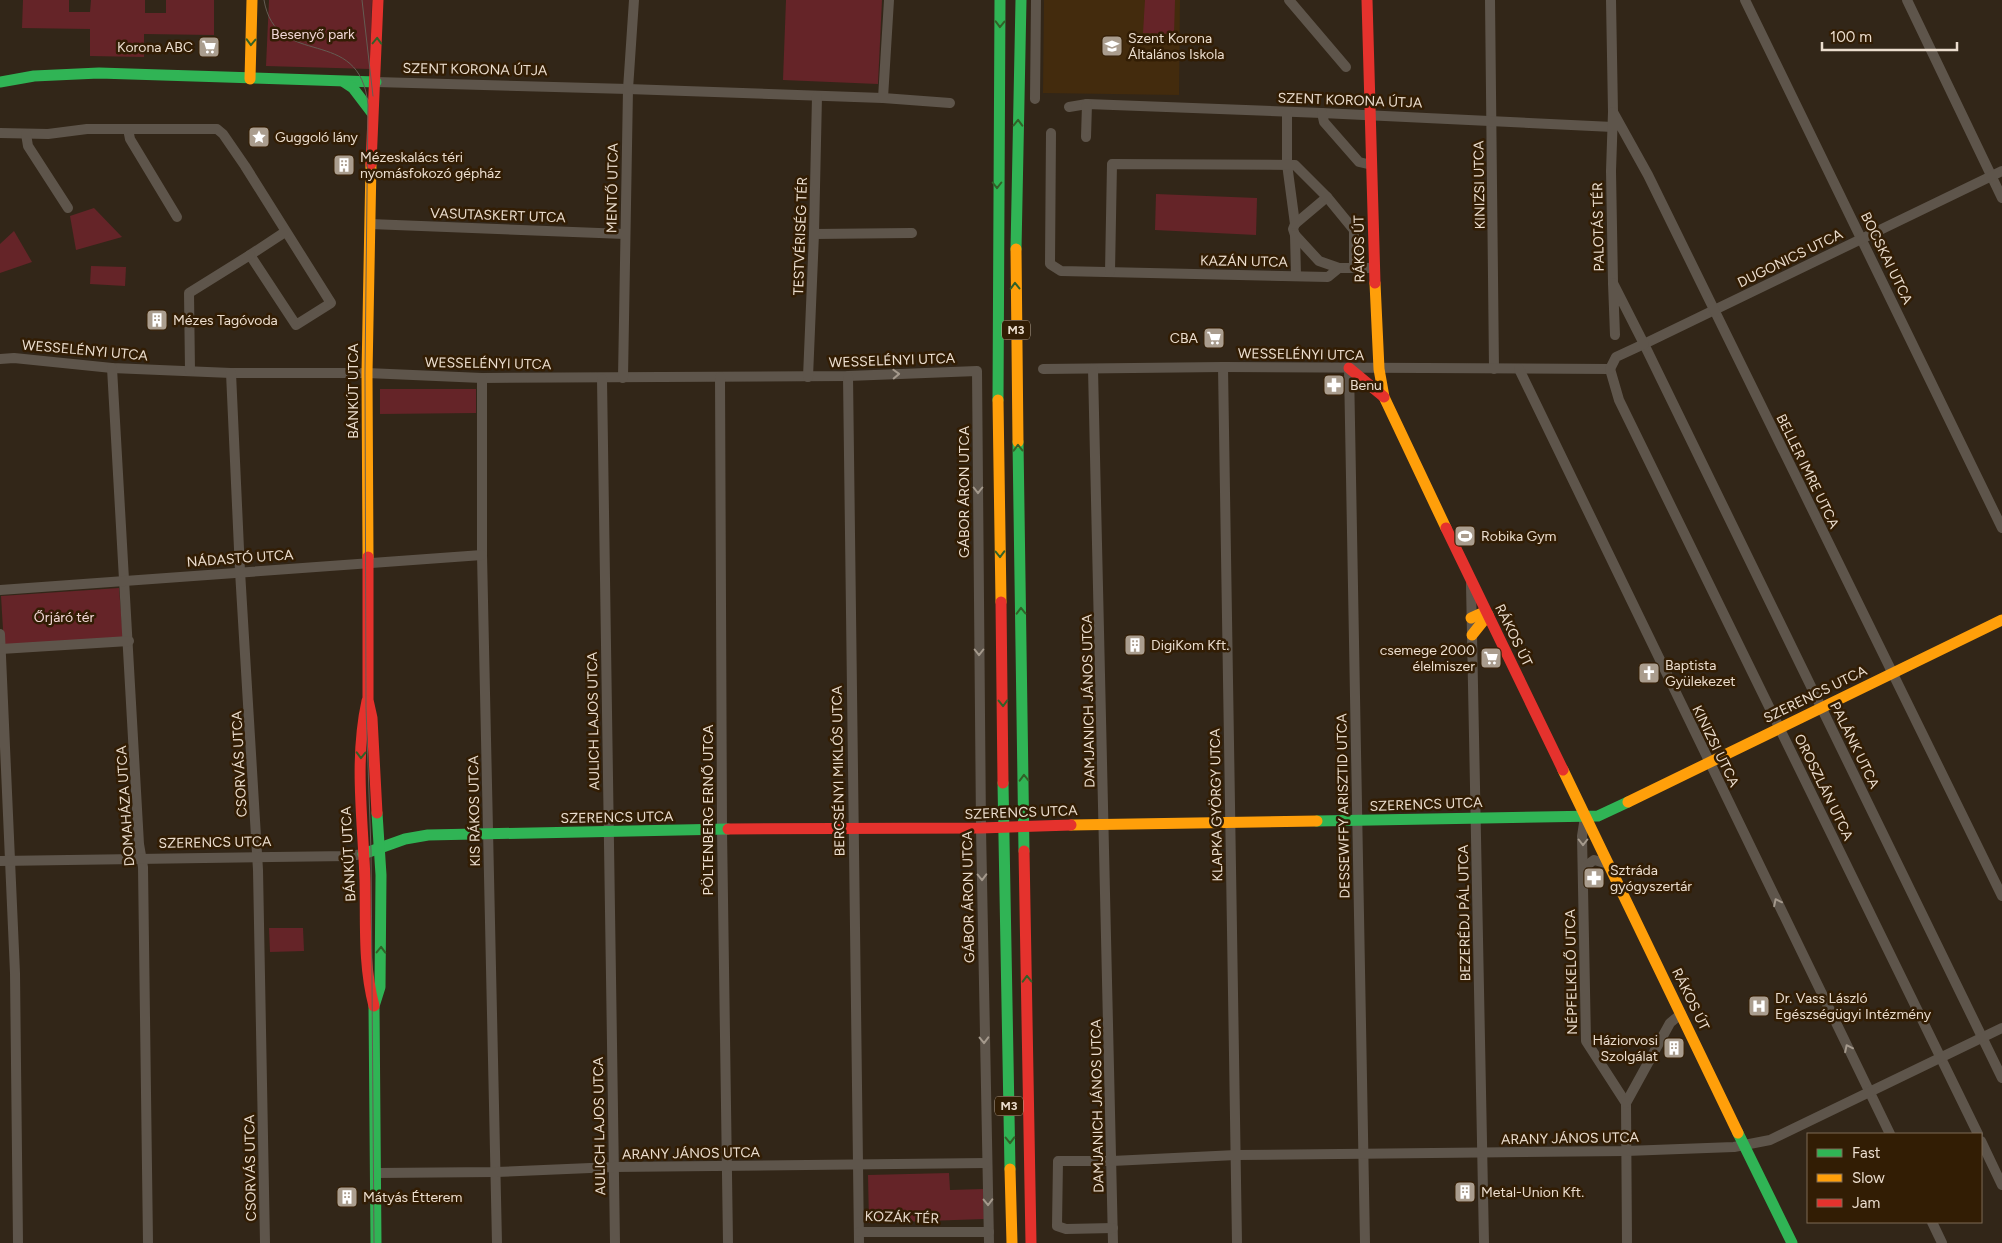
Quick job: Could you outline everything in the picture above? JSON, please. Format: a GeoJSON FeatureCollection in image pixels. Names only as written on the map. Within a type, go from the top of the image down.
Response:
{"type":"FeatureCollection","features":[{"type":"Feature","properties":{"kind":"street"},"geometry":{"type":"LineString","coordinates":[[250,79],[252,0]]}},
{"type":"Feature","properties":{"kind":"street","name":"BÁNKÚT UTCA"},"geometry":{"type":"LineString","coordinates":[[374,1006],[380,987],[382,875],[372,718],[368,700],[367,373],[372,113],[376,82],[378,0]]}},
{"type":"Feature","properties":{"kind":"street","name":"MENTŐ UTCA"},"geometry":{"type":"LineString","coordinates":[[623,378],[628,88],[634,0]]}},
{"type":"Feature","properties":{"kind":"street"},"geometry":{"type":"LineString","coordinates":[[883,98],[889,0]]}},
{"type":"Feature","properties":{"kind":"street","name":"M3"},"geometry":{"type":"LineString","coordinates":[[1000,0],[997,365],[1012,1243]]}},
{"type":"Feature","properties":{"kind":"street","name":"M3"},"geometry":{"type":"LineString","coordinates":[[1021,0],[1015,280],[1031,1243]]}},
{"type":"Feature","properties":{"kind":"street"},"geometry":{"type":"LineString","coordinates":[[1035,99],[1036,0]]}},
{"type":"Feature","properties":{"kind":"street"},"geometry":{"type":"LineString","coordinates":[[1290,0],[1346,67]]}},
{"type":"Feature","properties":{"kind":"street","name":"RÁKOS ÚT"},"geometry":{"type":"LineString","coordinates":[[1367,0],[1374,268],[1379,369],[1384,397],[1471,582],[1497,632],[1792,1243]]}},
{"type":"Feature","properties":{"kind":"street","name":"KINIZSI UTCA"},"geometry":{"type":"LineString","coordinates":[[1490,0],[1494,369]]}},
{"type":"Feature","properties":{"kind":"street"},"geometry":{"type":"LineString","coordinates":[[1611,0],[1612,127]]}},
{"type":"Feature","properties":{"kind":"street","name":"BOCSKAI UTCA"},"geometry":{"type":"LineString","coordinates":[[1745,0],[2002,528]]}},
{"type":"Feature","properties":{"kind":"street"},"geometry":{"type":"LineString","coordinates":[[1907,0],[2002,198]]}},
{"type":"Feature","properties":{"kind":"street","name":"SZENT KORONA ÚTJA"},"geometry":{"type":"LineString","coordinates":[[0,82],[34,76],[100,73],[344,82],[628,88],[883,98],[950,103]]}},
{"type":"Feature","properties":{"kind":"street"},"geometry":{"type":"LineString","coordinates":[[344,82],[353,88],[372,113]]}},
{"type":"Feature","properties":{"kind":"street","name":"TESTVÉRISÉG TÉR"},"geometry":{"type":"LineString","coordinates":[[808,377],[817,96]]}},
{"type":"Feature","properties":{"kind":"street","name":"SZENT KORONA ÚTJA"},"geometry":{"type":"LineString","coordinates":[[1072,104],[1492,120],[1612,127]]}},
{"type":"Feature","properties":{"kind":"street"},"geometry":{"type":"LineString","coordinates":[[1086,137],[1087,104]]}},
{"type":"Feature","properties":{"kind":"street"},"geometry":{"type":"LineString","coordinates":[[1287,112],[1287,164],[1295,230],[1296,275]]}},
{"type":"Feature","properties":{"kind":"street","name":"BELLER IMRE UTCA"},"geometry":{"type":"LineString","coordinates":[[1613,112],[1648,175],[2002,896]]}},
{"type":"Feature","properties":{"kind":"street"},"geometry":{"type":"LineString","coordinates":[[1322,113],[1324,122],[1359,162],[1372,165]]}},
{"type":"Feature","properties":{"kind":"street","name":"PALOTÁS TÉR"},"geometry":{"type":"LineString","coordinates":[[1612,127],[1611,171],[1615,335]]}},
{"type":"Feature","properties":{"kind":"street"},"geometry":{"type":"LineString","coordinates":[[128,129],[130,139],[177,217]]}},
{"type":"Feature","properties":{"kind":"street"},"geometry":{"type":"LineString","coordinates":[[0,133],[26,134],[128,129],[217,129],[223,134],[245,166],[331,302],[296,325],[250,255]]}},
{"type":"Feature","properties":{"kind":"street","name":"KAZÁN UTCA"},"geometry":{"type":"LineString","coordinates":[[1051,133],[1050,264],[1061,271],[1328,277],[1339,268],[1374,268]]}},
{"type":"Feature","properties":{"kind":"street"},"geometry":{"type":"LineString","coordinates":[[26,134],[28,146],[68,208]]}},
{"type":"Feature","properties":{"kind":"street"},"geometry":{"type":"LineString","coordinates":[[1110,272],[1112,164],[1295,165],[1327,197],[1354,230],[1354,268]]}},
{"type":"Feature","properties":{"kind":"street","name":"DUGONICS UTCA"},"geometry":{"type":"LineString","coordinates":[[1644,344],[2002,171]]}},
{"type":"Feature","properties":{"kind":"street"},"geometry":{"type":"LineString","coordinates":[[1295,230],[1327,197]]}},
{"type":"Feature","properties":{"kind":"street","name":"VASUTASKERT UTCA"},"geometry":{"type":"LineString","coordinates":[[370,224],[625,234]]}},
{"type":"Feature","properties":{"kind":"street"},"geometry":{"type":"LineString","coordinates":[[1295,230],[1319,261],[1339,268]]}},
{"type":"Feature","properties":{"kind":"street"},"geometry":{"type":"LineString","coordinates":[[190,371],[189,293],[285,232]]}},
{"type":"Feature","properties":{"kind":"street"},"geometry":{"type":"LineString","coordinates":[[814,234],[912,233]]}},
{"type":"Feature","properties":{"kind":"street","name":"PALOTÁS TÉR"},"geometry":{"type":"LineString","coordinates":[[1613,283],[1644,344]]}},
{"type":"Feature","properties":{"kind":"street"},"geometry":{"type":"LineString","coordinates":[[1379,369],[1610,369],[1616,357],[1644,344]]}},
{"type":"Feature","properties":{"kind":"street","name":"PALÁNK UTCA"},"geometry":{"type":"LineString","coordinates":[[1644,344],[2002,1078]]}},
{"type":"Feature","properties":{"kind":"street","name":"WESSELÉNYI UTCA"},"geometry":{"type":"LineString","coordinates":[[0,359],[14,358],[112,368],[231,373],[367,373],[482,378],[808,377],[977,371]]}},
{"type":"Feature","properties":{"kind":"street","name":"WESSELÉNYI UTCA"},"geometry":{"type":"LineString","coordinates":[[1042,369],[1223,367],[1379,369]]}},
{"type":"Feature","properties":{"kind":"street","name":"KLAPKA GYÖRGY UTCA"},"geometry":{"type":"LineString","coordinates":[[1223,367],[1237,1243]]}},
{"type":"Feature","properties":{"kind":"street","name":"DOMAHÁZA UTCA"},"geometry":{"type":"LineString","coordinates":[[112,368],[129,641],[139,844],[142,858],[148,1243]]}},
{"type":"Feature","properties":{"kind":"street"},"geometry":{"type":"LineString","coordinates":[[1349,368],[1384,397]]}},
{"type":"Feature","properties":{"kind":"street","name":"DESSEWFFY ARISZTID UTCA"},"geometry":{"type":"LineString","coordinates":[[1349,368],[1365,1243]]}},
{"type":"Feature","properties":{"kind":"street","name":"KINIZSI UTCA"},"geometry":{"type":"LineString","coordinates":[[1519,368],[1708,762],[1890,1133]]}},
{"type":"Feature","properties":{"kind":"street","name":"DAMJANICH JÁNOS UTCA"},"geometry":{"type":"LineString","coordinates":[[1093,369],[1113,1243]]}},
{"type":"Feature","properties":{"kind":"street","name":"OROSZLÁN UTCA"},"geometry":{"type":"LineString","coordinates":[[1610,369],[1619,400],[1978,1133]]}},
{"type":"Feature","properties":{"kind":"street","name":"GÁBOR ÁRON UTCA"},"geometry":{"type":"LineString","coordinates":[[977,371],[981,828],[989,1243]]}},
{"type":"Feature","properties":{"kind":"street","name":"CSORVÁS UTCA"},"geometry":{"type":"LineString","coordinates":[[231,373],[240,571],[258,856],[265,1243]]}},
{"type":"Feature","properties":{"kind":"street","name":"BERCSÉNYI MIKLÓS UTCA"},"geometry":{"type":"LineString","coordinates":[[848,376],[857,1164]]}},
{"type":"Feature","properties":{"kind":"street","name":"PÖLTENBERG ERNŐ UTCA"},"geometry":{"type":"LineString","coordinates":[[720,377],[722,830],[728,1243]]}},
{"type":"Feature","properties":{"kind":"street","name":"KIS RÁKOS UTCA"},"geometry":{"type":"LineString","coordinates":[[482,378],[482,555],[497,1243]]}},
{"type":"Feature","properties":{"kind":"street","name":"AULICH LAJOS UTCA"},"geometry":{"type":"LineString","coordinates":[[602,378],[615,1243]]}},
{"type":"Feature","properties":{"kind":"street","name":"NÁDASTÓ UTCA"},"geometry":{"type":"LineString","coordinates":[[0,590],[240,571],[482,555]]}},
{"type":"Feature","properties":{"kind":"street","name":"BEZERÉDJ PÁL UTCA"},"geometry":{"type":"LineString","coordinates":[[1471,582],[1484,1243]]}},
{"type":"Feature","properties":{"kind":"street"},"geometry":{"type":"LineString","coordinates":[[1471,618],[1482,612],[1488,614],[1486,620],[1473,634]]}},
{"type":"Feature","properties":{"kind":"street","name":"SZERENCS UTCA"},"geometry":{"type":"LineString","coordinates":[[0,861],[355,856],[428,834],[852,828],[1004,828],[1598,816],[2002,620]]}},
{"type":"Feature","properties":{"kind":"street"},"geometry":{"type":"LineString","coordinates":[[1473,634],[1485,629],[1497,632]]}},
{"type":"Feature","properties":{"kind":"street"},"geometry":{"type":"LineString","coordinates":[[0,634],[15,983],[18,1243]]}},
{"type":"Feature","properties":{"kind":"street"},"geometry":{"type":"LineString","coordinates":[[1,649],[129,641]]}},
{"type":"Feature","properties":{"kind":"street","name":"BÁNKÚT UTCA"},"geometry":{"type":"LineString","coordinates":[[368,700],[362,720],[363,854],[368,988],[374,1006],[376,1243]]}},
{"type":"Feature","properties":{"kind":"street","name":"NÉPFELKELŐ UTCA"},"geometry":{"type":"LineString","coordinates":[[1585,817],[1583,868],[1586,1041],[1626,1103]]}},
{"type":"Feature","properties":{"kind":"street"},"geometry":{"type":"LineString","coordinates":[[1583,868],[1594,860],[1609,864]]}},
{"type":"Feature","properties":{"kind":"street"},"geometry":{"type":"LineString","coordinates":[[1627,1243],[1626,1103],[1670,1023],[1681,1014]]}},
{"type":"Feature","properties":{"kind":"street","name":"ARANY JÁNOS UTCA"},"geometry":{"type":"LineString","coordinates":[[1112,1161],[1236,1155],[1626,1151],[1746,1146],[1770,1140],[2002,1028]]}},
{"type":"Feature","properties":{"kind":"street"},"geometry":{"type":"LineString","coordinates":[[1982,1143],[2002,1185]]}},
{"type":"Feature","properties":{"kind":"street"},"geometry":{"type":"LineString","coordinates":[[1112,1161],[1058,1161],[1057,1226],[1066,1229],[1113,1228]]}},
{"type":"Feature","properties":{"kind":"street"},"geometry":{"type":"LineString","coordinates":[[857,1164],[986,1163]]}},
{"type":"Feature","properties":{"kind":"street","name":"ARANY JÁNOS UTCA"},"geometry":{"type":"LineString","coordinates":[[376,1173],[496,1172],[614,1167],[857,1164]]}},
{"type":"Feature","properties":{"kind":"street","name":"KOZÁK TÉR"},"geometry":{"type":"LineString","coordinates":[[857,1164],[859,1232],[988,1232]]}},
{"type":"Feature","properties":{"kind":"street"},"geometry":{"type":"LineString","coordinates":[[1932,1223],[1942,1243]]}},
{"type":"Feature","properties":{"kind":"street"},"geometry":{"type":"LineString","coordinates":[[859,1232],[859,1243]]}},
{"type":"Feature","properties":{"kind":"shaded area","name":"Szent Korona Általános Iskola"},"geometry":{"type":"Polygon","coordinates":[[[1044,0],[1180,0],[1179,95],[1043,93],[1044,0]]]}},
{"type":"Feature","properties":{"kind":"green space"},"geometry":{"type":"Polygon","coordinates":[[[23,0],[69,0],[69,12],[90,12],[91,0],[145,0],[145,13],[166,13],[166,0],[214,0],[214,35],[144,34],[144,57],[90,56],[90,29],[22,28],[23,0]]]}},
{"type":"Feature","properties":{"kind":"green space","name":"Besenyő park"},"geometry":{"type":"Polygon","coordinates":[[[269,0],[372,0],[370,69],[266,66],[269,0]]]}},
{"type":"Feature","properties":{"kind":"green space"},"geometry":{"type":"Polygon","coordinates":[[[786,0],[882,0],[878,84],[783,80],[786,0]]]}},
{"type":"Feature","properties":{"kind":"green space"},"geometry":{"type":"Polygon","coordinates":[[[1145,0],[1175,0],[1174,34],[1143,33],[1145,0]]]}},
{"type":"Feature","properties":{"kind":"green space"},"geometry":{"type":"Polygon","coordinates":[[[1156,194],[1257,198],[1256,235],[1155,230],[1156,194]]]}},
{"type":"Feature","properties":{"kind":"green space"},"geometry":{"type":"Polygon","coordinates":[[[94,208],[122,237],[76,250],[70,216],[94,208]]]}},
{"type":"Feature","properties":{"kind":"green space"},"geometry":{"type":"Polygon","coordinates":[[[14,231],[32,262],[0,273],[0,244],[14,231]]]}},
{"type":"Feature","properties":{"kind":"green space"},"geometry":{"type":"Polygon","coordinates":[[[91,266],[126,267],[125,286],[90,284],[91,266]]]}},
{"type":"Feature","properties":{"kind":"green space"},"geometry":{"type":"Polygon","coordinates":[[[380,389],[476,389],[476,413],[380,414],[380,389]]]}},
{"type":"Feature","properties":{"kind":"green space","name":"Őrjáró tér"},"geometry":{"type":"Polygon","coordinates":[[[119,588],[123,638],[4,646],[1,596],[119,588]]]}},
{"type":"Feature","properties":{"kind":"green space"},"geometry":{"type":"Polygon","coordinates":[[[269,928],[303,928],[304,951],[270,952],[269,928]]]}},
{"type":"Feature","properties":{"kind":"green space"},"geometry":{"type":"Polygon","coordinates":[[[949,1173],[950,1190],[983,1189],[984,1219],[869,1223],[868,1175],[949,1173]]]}},
{"type":"Feature","properties":{"kind":"tram line"},"geometry":{"type":"LineString","coordinates":[[264,0],[272,22],[284,35],[300,43],[335,54],[350,64],[362,80],[368,105],[365,373],[366,707],[371,851],[374,1243]]}},
{"type":"Feature","properties":{"kind":"tram line"},"geometry":{"type":"LineString","coordinates":[[362,0],[373,96]]}},
{"type":"Feature","properties":{"kind":"traffic: fast"},"geometry":{"type":"LineString","coordinates":[[998,400],[1000,0]]}},
{"type":"Feature","properties":{"kind":"traffic: fast"},"geometry":{"type":"LineString","coordinates":[[1016,249],[1021,0]]}},
{"type":"Feature","properties":{"kind":"traffic: fast"},"geometry":{"type":"LineString","coordinates":[[0,82],[34,76],[99,73],[376,82]]}},
{"type":"Feature","properties":{"kind":"traffic: fast"},"geometry":{"type":"LineString","coordinates":[[344,82],[353,88],[372,113]]}},
{"type":"Feature","properties":{"kind":"traffic: fast"},"geometry":{"type":"LineString","coordinates":[[1018,442],[1024,851]]}},
{"type":"Feature","properties":{"kind":"traffic: fast"},"geometry":{"type":"LineString","coordinates":[[1003,783],[1010,1169]]}},
{"type":"Feature","properties":{"kind":"traffic: fast"},"geometry":{"type":"LineString","coordinates":[[1317,821],[1598,816],[1628,802]]}},
{"type":"Feature","properties":{"kind":"traffic: fast"},"geometry":{"type":"LineString","coordinates":[[376,1243],[374,1006],[380,987],[381,875],[377,813]]}},
{"type":"Feature","properties":{"kind":"traffic: fast"},"geometry":{"type":"LineString","coordinates":[[363,854],[405,839],[428,835],[728,829]]}},
{"type":"Feature","properties":{"kind":"traffic: fast"},"geometry":{"type":"LineString","coordinates":[[1738,1133],[1792,1243]]}},
{"type":"Feature","properties":{"kind":"traffic: slow"},"geometry":{"type":"LineString","coordinates":[[250,79],[252,0]]}},
{"type":"Feature","properties":{"kind":"traffic: slow"},"geometry":{"type":"LineString","coordinates":[[368,557],[367,373],[371,164]]}},
{"type":"Feature","properties":{"kind":"traffic: slow"},"geometry":{"type":"LineString","coordinates":[[1016,249],[1018,442]]}},
{"type":"Feature","properties":{"kind":"traffic: slow"},"geometry":{"type":"LineString","coordinates":[[1375,283],[1379,369],[1384,397],[1446,528]]}},
{"type":"Feature","properties":{"kind":"traffic: slow"},"geometry":{"type":"LineString","coordinates":[[998,400],[1001,602]]}},
{"type":"Feature","properties":{"kind":"traffic: slow"},"geometry":{"type":"LineString","coordinates":[[1471,618],[1482,613],[1488,615]]}},
{"type":"Feature","properties":{"kind":"traffic: slow"},"geometry":{"type":"LineString","coordinates":[[1472,635],[1488,615]]}},
{"type":"Feature","properties":{"kind":"traffic: slow"},"geometry":{"type":"LineString","coordinates":[[1628,802],[2002,620]]}},
{"type":"Feature","properties":{"kind":"traffic: slow"},"geometry":{"type":"LineString","coordinates":[[1563,770],[1738,1133]]}},
{"type":"Feature","properties":{"kind":"traffic: slow"},"geometry":{"type":"LineString","coordinates":[[1071,825],[1317,821]]}},
{"type":"Feature","properties":{"kind":"traffic: slow"},"geometry":{"type":"LineString","coordinates":[[1010,1169],[1012,1243]]}},
{"type":"Feature","properties":{"kind":"traffic: jam"},"geometry":{"type":"LineString","coordinates":[[371,164],[378,0]]}},
{"type":"Feature","properties":{"kind":"traffic: jam"},"geometry":{"type":"LineString","coordinates":[[1367,0],[1375,283]]}},
{"type":"Feature","properties":{"kind":"traffic: jam"},"geometry":{"type":"LineString","coordinates":[[1349,368],[1384,397]]}},
{"type":"Feature","properties":{"kind":"traffic: jam"},"geometry":{"type":"LineString","coordinates":[[1446,528],[1563,770]]}},
{"type":"Feature","properties":{"kind":"traffic: jam"},"geometry":{"type":"LineString","coordinates":[[368,557],[368,700],[372,718],[377,813]]}},
{"type":"Feature","properties":{"kind":"traffic: jam"},"geometry":{"type":"LineString","coordinates":[[1001,602],[1003,783]]}},
{"type":"Feature","properties":{"kind":"traffic: jam"},"geometry":{"type":"LineString","coordinates":[[367,701],[361,746],[360,790],[368,975],[374,1006]]}},
{"type":"Feature","properties":{"kind":"traffic: jam"},"geometry":{"type":"LineString","coordinates":[[728,829],[981,828],[1071,825]]}},
{"type":"Feature","properties":{"kind":"traffic: jam"},"geometry":{"type":"LineString","coordinates":[[1024,851],[1031,1243]]}},
{"type":"Feature","properties":{"kind":"place","name":"Szent Korona Általános Iskola"},"geometry":{"type":"Point","coordinates":[1112,46]}},
{"type":"Feature","properties":{"kind":"place","name":"Korona ABC"},"geometry":{"type":"Point","coordinates":[209,47]}},
{"type":"Feature","properties":{"kind":"place","name":"Guggoló lány"},"geometry":{"type":"Point","coordinates":[259,137]}},
{"type":"Feature","properties":{"kind":"place","name":"Mézeskalács téri nyomásfokozó gépház"},"geometry":{"type":"Point","coordinates":[344,165]}},
{"type":"Feature","properties":{"kind":"place","name":"Mézes Tagóvoda"},"geometry":{"type":"Point","coordinates":[157,320]}},
{"type":"Feature","properties":{"kind":"place","name":"CBA"},"geometry":{"type":"Point","coordinates":[1214,338]}},
{"type":"Feature","properties":{"kind":"place","name":"Benu"},"geometry":{"type":"Point","coordinates":[1334,385]}},
{"type":"Feature","properties":{"kind":"place","name":"Robika Gym"},"geometry":{"type":"Point","coordinates":[1465,536]}},
{"type":"Feature","properties":{"kind":"place","name":"DigiKom Kft."},"geometry":{"type":"Point","coordinates":[1135,645]}},
{"type":"Feature","properties":{"kind":"place","name":"csemege 2000 élelmiszer"},"geometry":{"type":"Point","coordinates":[1491,658]}},
{"type":"Feature","properties":{"kind":"place","name":"Baptista Gyülekezet"},"geometry":{"type":"Point","coordinates":[1649,673]}},
{"type":"Feature","properties":{"kind":"place","name":"Sztráda gyógyszertár"},"geometry":{"type":"Point","coordinates":[1594,878]}},
{"type":"Feature","properties":{"kind":"place","name":"Dr. Vass László Egészségügyi Intézmény"},"geometry":{"type":"Point","coordinates":[1759,1006]}},
{"type":"Feature","properties":{"kind":"place","name":"Háziorvosi Szolgálat"},"geometry":{"type":"Point","coordinates":[1674,1048]}},
{"type":"Feature","properties":{"kind":"place","name":"Metal-Union Kft."},"geometry":{"type":"Point","coordinates":[1465,1192]}},
{"type":"Feature","properties":{"kind":"place","name":"Mátyás Étterem"},"geometry":{"type":"Point","coordinates":[347,1197]}}]}
